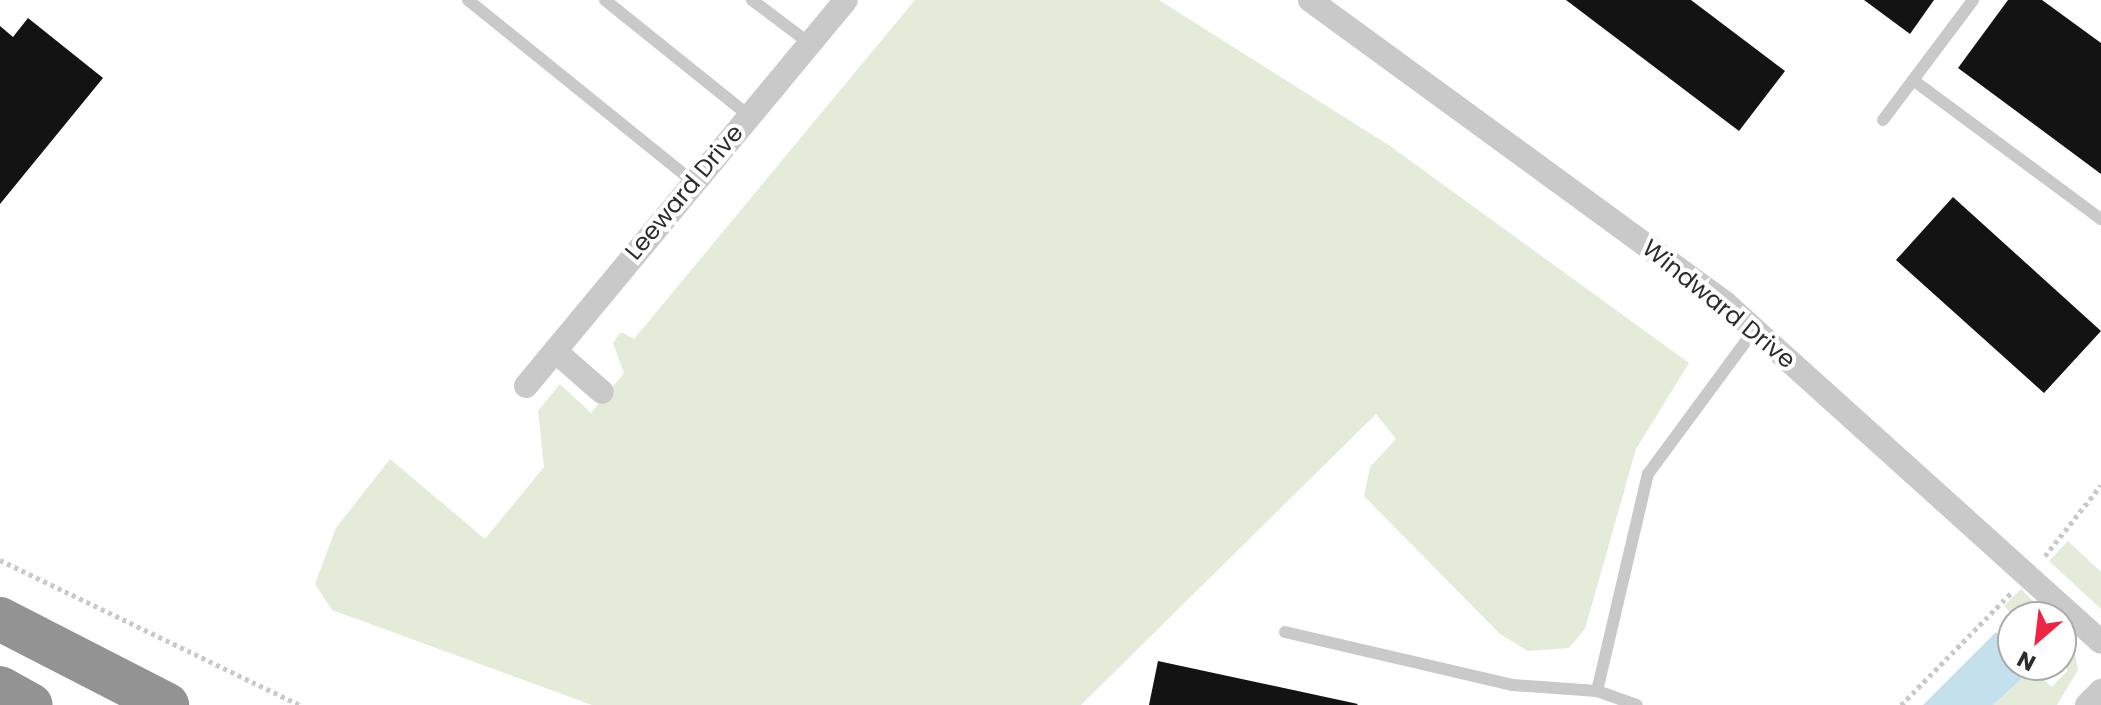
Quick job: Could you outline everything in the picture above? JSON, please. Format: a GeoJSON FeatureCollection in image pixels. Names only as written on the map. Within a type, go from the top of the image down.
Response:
{"type":"FeatureCollection","features":[{"type":"Feature","properties":{"kind":"highway"},"geometry":{"type":"LineString","coordinates":[[0,619],[167,705]]}},
{"type":"Feature","properties":{"kind":"highway"},"geometry":{"type":"LineString","coordinates":[[0,688],[31,705]]}},
{"type":"Feature","properties":{"kind":"street","name":"Leeward Drive"},"geometry":{"type":"LineString","coordinates":[[526,386],[692,181],[846,0]]}},
{"type":"Feature","properties":{"kind":"street","name":"Windward Drive"},"geometry":{"type":"LineString","coordinates":[[1310,0],[1755,329],[2030,573],[2101,642]]}},
{"type":"Feature","properties":{"kind":"street"},"geometry":{"type":"LineString","coordinates":[[555,351],[602,392]]}},
{"type":"Feature","properties":{"kind":"street"},"geometry":{"type":"LineString","coordinates":[[2087,705],[2101,691]]}},
{"type":"Feature","properties":{"kind":"lane"},"geometry":{"type":"LineString","coordinates":[[468,0],[692,181]]}},
{"type":"Feature","properties":{"kind":"lane"},"geometry":{"type":"LineString","coordinates":[[605,0],[748,115]]}},
{"type":"Feature","properties":{"kind":"lane"},"geometry":{"type":"LineString","coordinates":[[752,0],[809,43]]}},
{"type":"Feature","properties":{"kind":"lane"},"geometry":{"type":"LineString","coordinates":[[1883,120],[1973,0]]}},
{"type":"Feature","properties":{"kind":"lane"},"geometry":{"type":"LineString","coordinates":[[1913,80],[2101,219]]}},
{"type":"Feature","properties":{"kind":"lane"},"geometry":{"type":"LineString","coordinates":[[1597,691],[1648,474],[1755,329]]}},
{"type":"Feature","properties":{"kind":"lane"},"geometry":{"type":"LineString","coordinates":[[1285,632],[1512,685],[1597,691],[1637,705]]}},
{"type":"Feature","properties":{"kind":"path"},"geometry":{"type":"LineString","coordinates":[[1901,705],[2030,573],[2101,485]]}},
{"type":"Feature","properties":{"kind":"path"},"geometry":{"type":"LineString","coordinates":[[0,560],[300,705]]}},
{"type":"Feature","properties":{"kind":"green space"},"geometry":{"type":"Polygon","coordinates":[[[915,0],[1159,0],[1390,146],[1689,363],[1636,449],[1585,629],[1569,648],[1528,651],[1500,634],[1364,496],[1370,467],[1396,439],[1376,414],[1081,705],[592,705],[332,610],[315,584],[336,528],[390,459],[485,539],[544,467],[538,411],[560,384],[591,413],[624,373],[613,343],[621,332],[634,339],[915,0]]]}},
{"type":"Feature","properties":{"kind":"green space"},"geometry":{"type":"Polygon","coordinates":[[[2068,541],[2101,572],[2101,609],[2049,561],[2068,541]]]}},
{"type":"Feature","properties":{"kind":"green space"},"geometry":{"type":"Polygon","coordinates":[[[2021,589],[2033,601],[2009,601],[2021,589]]]}},
{"type":"Feature","properties":{"kind":"green space"},"geometry":{"type":"Polygon","coordinates":[[[2019,681],[2045,681],[2052,687],[2058,681],[2071,681],[2057,705],[1993,705],[2019,681]]]}},
{"type":"Feature","properties":{"kind":"water"},"geometry":{"type":"Polygon","coordinates":[[[1997,633],[1997,681],[2019,681],[1993,705],[1923,705],[1997,633]]]}},
{"type":"Feature","properties":{"kind":"building"},"geometry":{"type":"Polygon","coordinates":[[[1566,0],[1691,0],[1785,71],[1739,131],[1566,0]]]}},
{"type":"Feature","properties":{"kind":"building"},"geometry":{"type":"Polygon","coordinates":[[[1864,0],[1934,0],[1910,34],[1864,0]]]}},
{"type":"Feature","properties":{"kind":"building"},"geometry":{"type":"Polygon","coordinates":[[[2008,0],[2042,0],[2101,43],[2101,174],[1958,68],[2008,0]]]}},
{"type":"Feature","properties":{"kind":"building"},"geometry":{"type":"Polygon","coordinates":[[[28,18],[103,78],[0,204],[0,26],[13,37],[28,18]]]}},
{"type":"Feature","properties":{"kind":"building"},"geometry":{"type":"Polygon","coordinates":[[[1953,197],[2101,331],[2044,393],[1896,260],[1953,197]]]}},
{"type":"Feature","properties":{"kind":"building"},"geometry":{"type":"Polygon","coordinates":[[[1158,661],[1358,704],[1149,705],[1158,661]]]}}]}
